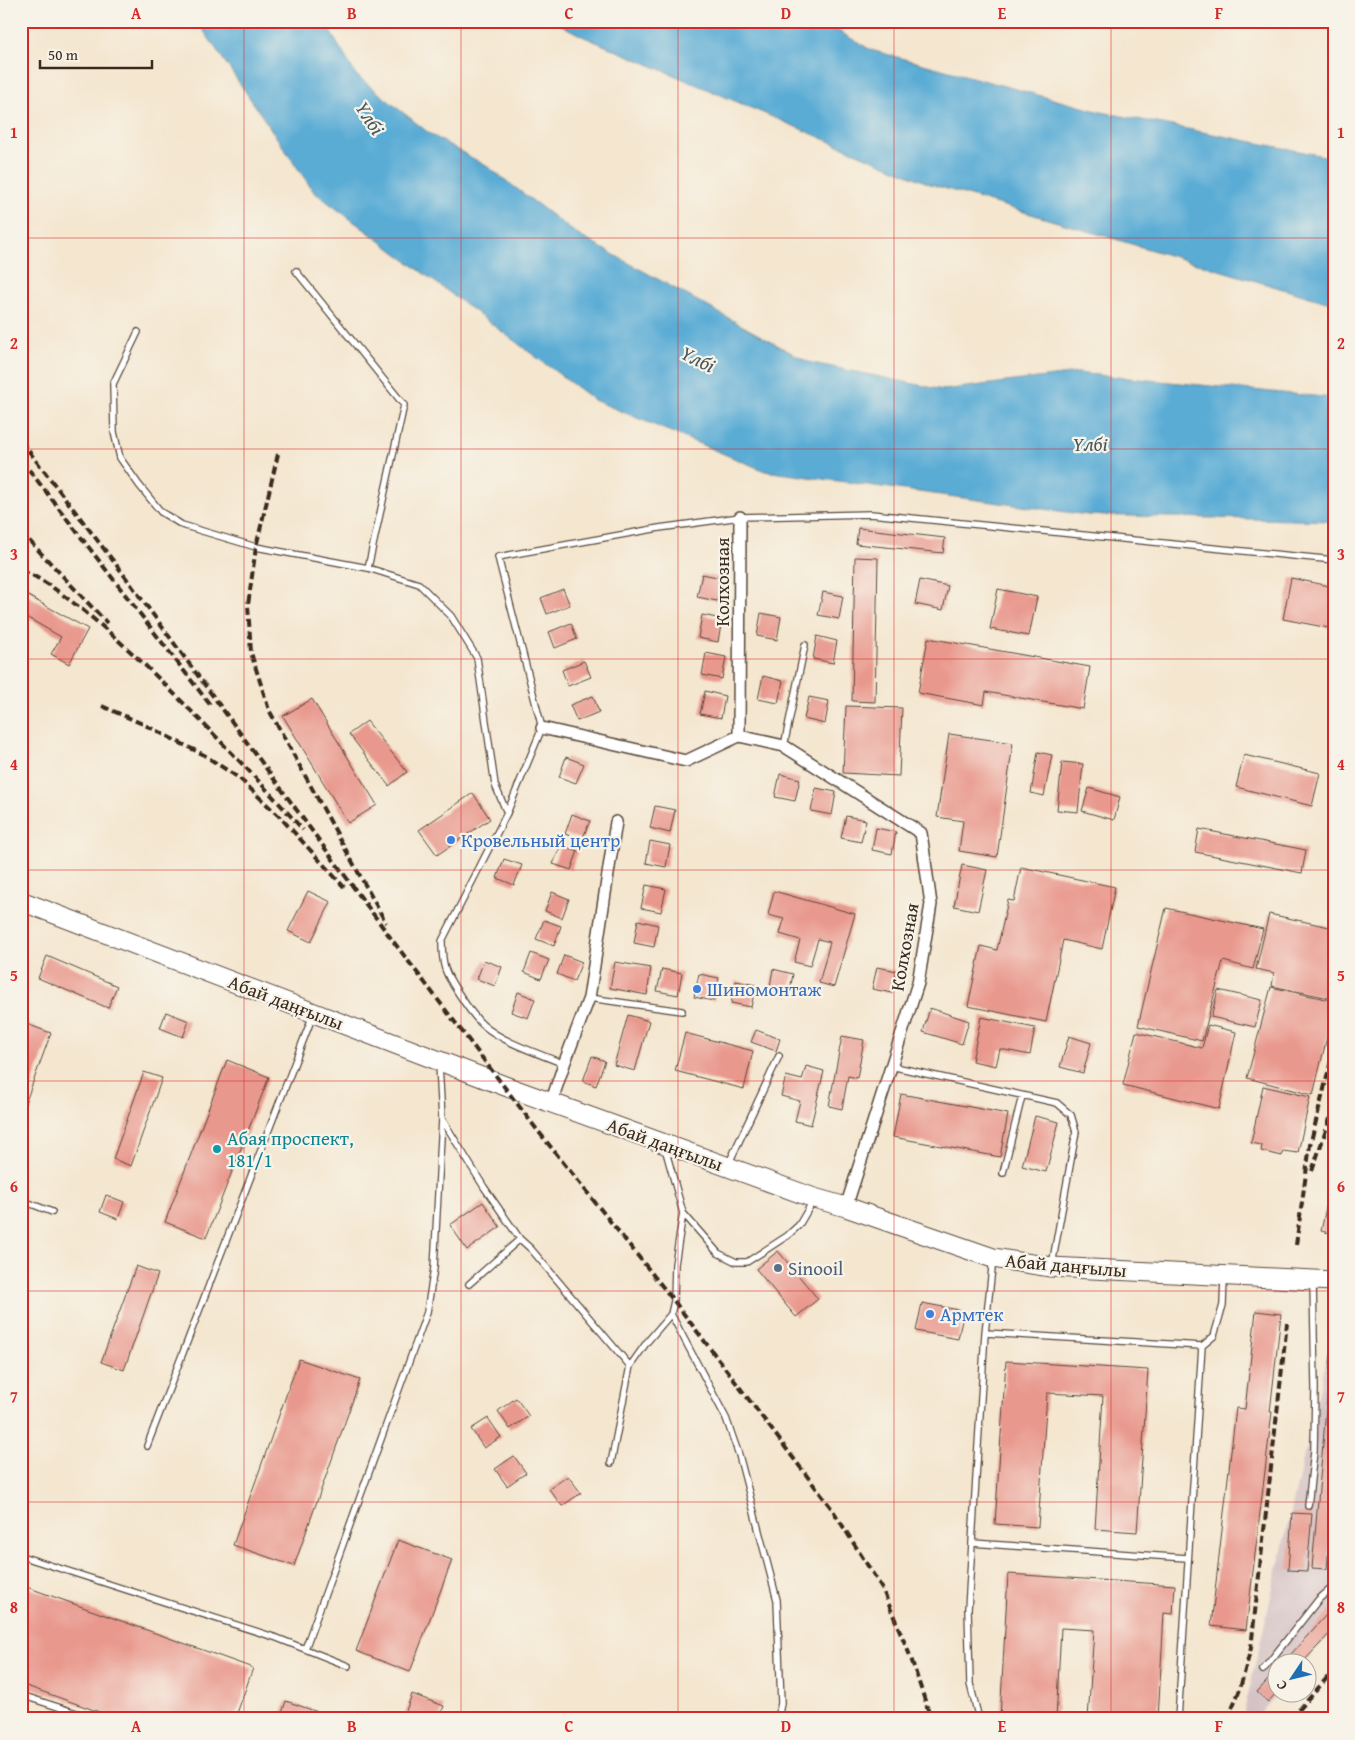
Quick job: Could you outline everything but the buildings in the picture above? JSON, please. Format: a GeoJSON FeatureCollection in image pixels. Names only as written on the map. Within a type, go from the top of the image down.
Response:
{"type":"FeatureCollection","features":[{"type":"Feature","properties":{"kind":"main road","name":"Абай даңғылы"},"geometry":{"type":"LineString","coordinates":[[21,901],[551,1103],[814,1198],[846,1207],[993,1258],[1051,1267],[1334,1281]]}},
{"type":"Feature","properties":{"kind":"street","name":"Колхозная"},"geometry":{"type":"LineString","coordinates":[[740,517],[739,736],[784,746],[921,833],[931,904],[918,983],[846,1207]]}},
{"type":"Feature","properties":{"kind":"street"},"geometry":{"type":"LineString","coordinates":[[542,728],[686,761],[739,736]]}},
{"type":"Feature","properties":{"kind":"street"},"geometry":{"type":"LineString","coordinates":[[551,1103],[589,998],[616,822]]}},
{"type":"Feature","properties":{"kind":"lane"},"geometry":{"type":"LineString","coordinates":[[296,271],[404,405],[368,568]]}},
{"type":"Feature","properties":{"kind":"lane"},"geometry":{"type":"LineString","coordinates":[[138,332],[114,384],[114,432],[120,458],[138,486],[161,512],[182,525],[256,547],[368,568],[419,584],[451,616],[477,658],[495,785],[507,813]]}},
{"type":"Feature","properties":{"kind":"lane"},"geometry":{"type":"LineString","coordinates":[[564,1064],[505,1040],[483,1025],[448,978],[442,962],[442,941],[507,813],[542,728],[498,557],[659,528],[740,517],[872,514],[1334,560]]}},
{"type":"Feature","properties":{"kind":"lane"},"geometry":{"type":"LineString","coordinates":[[784,746],[805,645]]}},
{"type":"Feature","properties":{"kind":"lane"},"geometry":{"type":"LineString","coordinates":[[589,998],[682,1011]]}},
{"type":"Feature","properties":{"kind":"lane"},"geometry":{"type":"LineString","coordinates":[[147,1446],[314,1013]]}},
{"type":"Feature","properties":{"kind":"lane"},"geometry":{"type":"LineString","coordinates":[[727,1167],[779,1056]]}},
{"type":"Feature","properties":{"kind":"lane"},"geometry":{"type":"LineString","coordinates":[[305,1648],[427,1312],[434,1268],[442,1119],[439,1060]]}},
{"type":"Feature","properties":{"kind":"lane"},"geometry":{"type":"LineString","coordinates":[[891,1066],[1057,1103],[1071,1115],[1076,1132],[1051,1267]]}},
{"type":"Feature","properties":{"kind":"lane"},"geometry":{"type":"LineString","coordinates":[[1003,1173],[1022,1096]]}},
{"type":"Feature","properties":{"kind":"lane"},"geometry":{"type":"LineString","coordinates":[[442,1119],[484,1187],[520,1239],[531,1249],[630,1366]]}},
{"type":"Feature","properties":{"kind":"lane"},"geometry":{"type":"LineString","coordinates":[[612,1463],[630,1366],[647,1342],[671,1314],[674,1301],[675,1264],[683,1213],[664,1144]]}},
{"type":"Feature","properties":{"kind":"lane"},"geometry":{"type":"LineString","coordinates":[[683,1213],[718,1252],[736,1262],[748,1262],[800,1225],[814,1198]]}},
{"type":"Feature","properties":{"kind":"lane"},"geometry":{"type":"LineString","coordinates":[[21,1200],[52,1212]]}},
{"type":"Feature","properties":{"kind":"lane"},"geometry":{"type":"LineString","coordinates":[[469,1284],[520,1239]]}},
{"type":"Feature","properties":{"kind":"lane"},"geometry":{"type":"LineString","coordinates":[[979,1719],[970,1684],[968,1609],[985,1333],[993,1258]]}},
{"type":"Feature","properties":{"kind":"lane"},"geometry":{"type":"LineString","coordinates":[[985,1333],[1202,1346],[1214,1336],[1223,1305],[1224,1275]]}},
{"type":"Feature","properties":{"kind":"lane"},"geometry":{"type":"LineString","coordinates":[[1308,1506],[1314,1451],[1313,1280]]}},
{"type":"Feature","properties":{"kind":"lane"},"geometry":{"type":"LineString","coordinates":[[671,1314],[726,1418],[739,1455],[757,1519],[777,1600],[781,1703],[778,1719]]}},
{"type":"Feature","properties":{"kind":"lane"},"geometry":{"type":"LineString","coordinates":[[1178,1719],[1202,1346]]}},
{"type":"Feature","properties":{"kind":"lane"},"geometry":{"type":"LineString","coordinates":[[972,1542],[1187,1558]]}},
{"type":"Feature","properties":{"kind":"lane"},"geometry":{"type":"LineString","coordinates":[[21,1556],[278,1638],[348,1666]]}},
{"type":"Feature","properties":{"kind":"lane"},"geometry":{"type":"LineString","coordinates":[[1263,1670],[1319,1599],[1334,1586]]}},
{"type":"Feature","properties":{"kind":"lane"},"geometry":{"type":"LineString","coordinates":[[21,1695],[95,1719]]}},
{"type":"Feature","properties":{"kind":"shaded area"},"geometry":{"type":"Polygon","coordinates":[[[1334,1327],[1334,1631],[1314,1652],[1268,1652],[1268,1702],[1270,1702],[1255,1719],[1244,1712],[1334,1327]]]}},
{"type":"Feature","properties":{"kind":"water","name":"Үлбі"},"geometry":{"type":"Polygon","coordinates":[[[197,21],[324,21],[356,75],[430,134],[488,167],[578,235],[808,362],[943,390],[1077,373],[1334,398],[1334,521],[1088,515],[765,471],[594,400],[314,192],[197,21]]]}},
{"type":"Feature","properties":{"kind":"water"},"geometry":{"type":"Polygon","coordinates":[[[554,21],[821,21],[871,50],[1101,112],[1334,158],[1334,312],[1330,303],[930,184],[582,36],[554,21]]]}},
{"type":"Feature","properties":{"kind":"railway"},"geometry":{"type":"LineString","coordinates":[[21,441],[121,571],[393,941],[538,1131],[674,1301],[832,1509],[882,1588],[911,1658],[931,1719]]}},
{"type":"Feature","properties":{"kind":"railway"},"geometry":{"type":"LineString","coordinates":[[278,454],[256,547],[248,605],[251,653],[269,710],[386,923]]}},
{"type":"Feature","properties":{"kind":"railway"},"geometry":{"type":"LineString","coordinates":[[21,461],[211,706]]}},
{"type":"Feature","properties":{"kind":"railway"},"geometry":{"type":"LineString","coordinates":[[21,532],[107,623]]}},
{"type":"Feature","properties":{"kind":"railway"},"geometry":{"type":"LineString","coordinates":[[21,571],[36,577],[58,591],[124,645],[166,685],[303,830]]}},
{"type":"Feature","properties":{"kind":"railway"},"geometry":{"type":"LineString","coordinates":[[102,706],[204,755],[239,778],[280,817],[344,887]]}},
{"type":"Feature","properties":{"kind":"railway"},"geometry":{"type":"LineString","coordinates":[[1296,1245],[1310,1145],[1334,1049]]}},
{"type":"Feature","properties":{"kind":"railway"},"geometry":{"type":"LineString","coordinates":[[1312,1171],[1334,1107]]}},
{"type":"Feature","properties":{"kind":"railway"},"geometry":{"type":"LineString","coordinates":[[1227,1719],[1239,1692],[1251,1648],[1287,1323]]}},
{"type":"Feature","properties":{"kind":"railway"},"geometry":{"type":"LineString","coordinates":[[1291,1719],[1334,1670]]}},
{"type":"Feature","properties":{"kind":"place","name":"Кровельный центр"},"geometry":{"type":"Point","coordinates":[451,840]}},
{"type":"Feature","properties":{"kind":"place","name":"Шиномонтаж"},"geometry":{"type":"Point","coordinates":[697,989]}},
{"type":"Feature","properties":{"kind":"place","name":"Абая проспект, 181/1"},"geometry":{"type":"Point","coordinates":[217,1149]}},
{"type":"Feature","properties":{"kind":"place","name":"Sinooil"},"geometry":{"type":"Point","coordinates":[778,1268]}},
{"type":"Feature","properties":{"kind":"place","name":"Армтек"},"geometry":{"type":"Point","coordinates":[930,1314]}}]}
